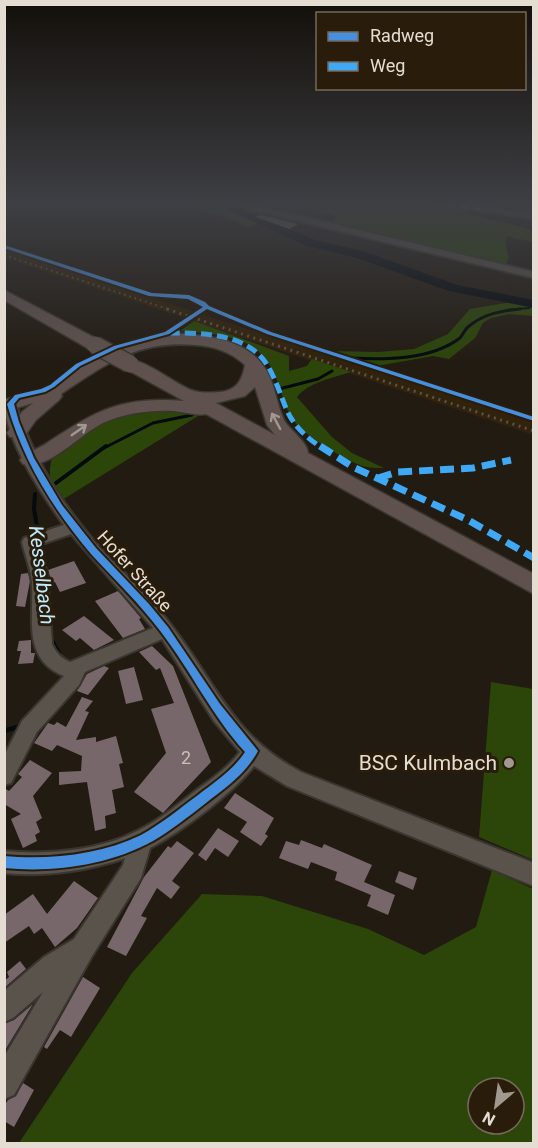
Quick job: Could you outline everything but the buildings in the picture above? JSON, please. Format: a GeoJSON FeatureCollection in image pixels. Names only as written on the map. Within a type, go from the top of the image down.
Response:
{"type":"FeatureCollection","features":[{"type":"Feature","properties":{"kind":"highway"},"geometry":{"type":"LineString","coordinates":[[4,294],[215,412],[534,585]]}},
{"type":"Feature","properties":{"kind":"highway"},"geometry":{"type":"LineString","coordinates":[[215,412],[179,405],[117,411],[98,418],[46,454],[21,447],[29,416],[88,366],[123,348],[173,338],[210,341],[230,346],[241,352],[254,364],[262,380],[268,404],[277,425],[314,465]]}},
{"type":"Feature","properties":{"kind":"highway"},"geometry":{"type":"LineString","coordinates":[[187,396],[220,398],[235,393],[245,388],[250,381],[254,364]]}},
{"type":"Feature","properties":{"kind":"highway"},"geometry":{"type":"LineString","coordinates":[[6,398],[40,397],[70,380]]}},
{"type":"Feature","properties":{"kind":"highway"},"geometry":{"type":"LineString","coordinates":[[6,398],[21,408],[44,404]]}},
{"type":"Feature","properties":{"kind":"street"},"geometry":{"type":"LineString","coordinates":[[457,257],[534,275]]}},
{"type":"Feature","properties":{"kind":"street","name":"Hofer Straße"},"geometry":{"type":"LineString","coordinates":[[6,398],[21,447],[47,489],[74,527],[165,630],[224,722],[264,762],[294,778],[483,852],[534,875]]}},
{"type":"Feature","properties":{"kind":"street"},"geometry":{"type":"LineString","coordinates":[[74,527],[30,542],[39,572],[41,641],[53,662],[69,669],[165,630]]}},
{"type":"Feature","properties":{"kind":"street"},"geometry":{"type":"LineString","coordinates":[[4,776],[20,749],[29,727],[72,680],[69,669]]}},
{"type":"Feature","properties":{"kind":"street"},"geometry":{"type":"LineString","coordinates":[[5,862],[56,863],[141,841],[164,828],[240,770],[252,751]]}},
{"type":"Feature","properties":{"kind":"street"},"geometry":{"type":"LineString","coordinates":[[4,1085],[83,947],[133,870],[141,841]]}},
{"type":"Feature","properties":{"kind":"street"},"geometry":{"type":"LineString","coordinates":[[4,1009],[53,966],[83,947]]}},
{"type":"Feature","properties":{"kind":"shaded area"},"geometry":{"type":"Polygon","coordinates":[[[25,257],[533,422],[533,435],[5,258],[25,257]]]}},
{"type":"Feature","properties":{"kind":"green space"},"geometry":{"type":"Polygon","coordinates":[[[463,257],[509,257],[504,266],[463,257]]]}},
{"type":"Feature","properties":{"kind":"green space"},"geometry":{"type":"Polygon","coordinates":[[[533,300],[533,316],[509,314],[491,318],[483,323],[475,338],[449,359],[433,356],[377,366],[331,351],[378,352],[414,349],[448,334],[470,309],[533,300]]]}},
{"type":"Feature","properties":{"kind":"green space"},"geometry":{"type":"Polygon","coordinates":[[[194,321],[289,356],[289,371],[307,366],[312,359],[351,372],[315,384],[297,397],[332,437],[352,453],[384,468],[358,464],[303,431],[291,417],[276,377],[262,355],[254,348],[235,339],[180,331],[194,321]]]}},
{"type":"Feature","properties":{"kind":"green space"},"geometry":{"type":"Polygon","coordinates":[[[144,408],[203,413],[62,500],[50,481],[52,457],[97,422],[144,408]]]}},
{"type":"Feature","properties":{"kind":"green space","name":"BSC Kulmbach"},"geometry":{"type":"Polygon","coordinates":[[[491,682],[533,689],[533,860],[479,837],[491,682]]]}},
{"type":"Feature","properties":{"kind":"green space"},"geometry":{"type":"Polygon","coordinates":[[[492,870],[533,889],[533,1143],[19,1143],[132,973],[202,894],[262,896],[368,929],[424,955],[476,927],[492,870]]]}},
{"type":"Feature","properties":{"kind":"waterway"},"geometry":{"type":"LineString","coordinates":[[365,257],[454,288],[534,304]]}},
{"type":"Feature","properties":{"kind":"waterway","name":"Kesselbach"},"geometry":{"type":"LineString","coordinates":[[506,310],[529,308],[534,304]]}},
{"type":"Feature","properties":{"kind":"waterway","name":"Kesselbach"},"geometry":{"type":"LineString","coordinates":[[351,358],[407,357],[436,351],[460,338],[467,328],[480,319],[499,312],[520,309]]}},
{"type":"Feature","properties":{"kind":"waterway","name":"Kesselbach"},"geometry":{"type":"LineString","coordinates":[[279,389],[318,379],[332,371]]}},
{"type":"Feature","properties":{"kind":"waterway","name":"Kesselbach"},"geometry":{"type":"LineString","coordinates":[[104,448],[153,423],[192,415]]}},
{"type":"Feature","properties":{"kind":"waterway","name":"Kesselbach"},"geometry":{"type":"LineString","coordinates":[[56,483],[106,446]]}},
{"type":"Feature","properties":{"kind":"waterway","name":"Kesselbach"},"geometry":{"type":"LineString","coordinates":[[35,494],[34,509],[44,567]]}},
{"type":"Feature","properties":{"kind":"waterway","name":"Kesselbach"},"geometry":{"type":"LineString","coordinates":[[47,583],[49,602]]}},
{"type":"Feature","properties":{"kind":"waterway","name":"Kesselbach"},"geometry":{"type":"LineString","coordinates":[[50,637],[63,661]]}},
{"type":"Feature","properties":{"kind":"waterway","name":"Kesselbach"},"geometry":{"type":"LineString","coordinates":[[4,731],[24,725]]}},
{"type":"Feature","properties":{"kind":"railway"},"geometry":{"type":"LineString","coordinates":[[9,257],[171,310]]}},
{"type":"Feature","properties":{"kind":"railway"},"geometry":{"type":"LineString","coordinates":[[167,309],[534,431]]}},
{"type":"Feature","properties":{"kind":"marked path"},"geometry":{"type":"LineString","coordinates":[[169,333],[224,337],[245,344],[254,350],[268,367],[290,419],[314,442],[353,467],[458,515],[534,558]]}},
{"type":"Feature","properties":{"kind":"marked path"},"geometry":{"type":"LineString","coordinates":[[378,478],[398,472],[473,468],[511,460]]}},
{"type":"Feature","properties":{"kind":"cycle path"},"geometry":{"type":"LineString","coordinates":[[36,257],[151,295],[189,297],[269,333],[534,419]]}},
{"type":"Feature","properties":{"kind":"cycle path"},"geometry":{"type":"LineString","coordinates":[[4,862],[37,863],[75,860],[112,851],[143,840],[159,831],[224,782],[236,772],[252,751],[227,723],[165,630],[93,550],[59,507],[30,458],[10,404],[17,396],[43,391],[78,365],[116,347],[167,333],[207,307]]}},
{"type":"Feature","properties":{"kind":"place","name":"BSC Kulmbach"},"geometry":{"type":"Point","coordinates":[509,763]}}]}
